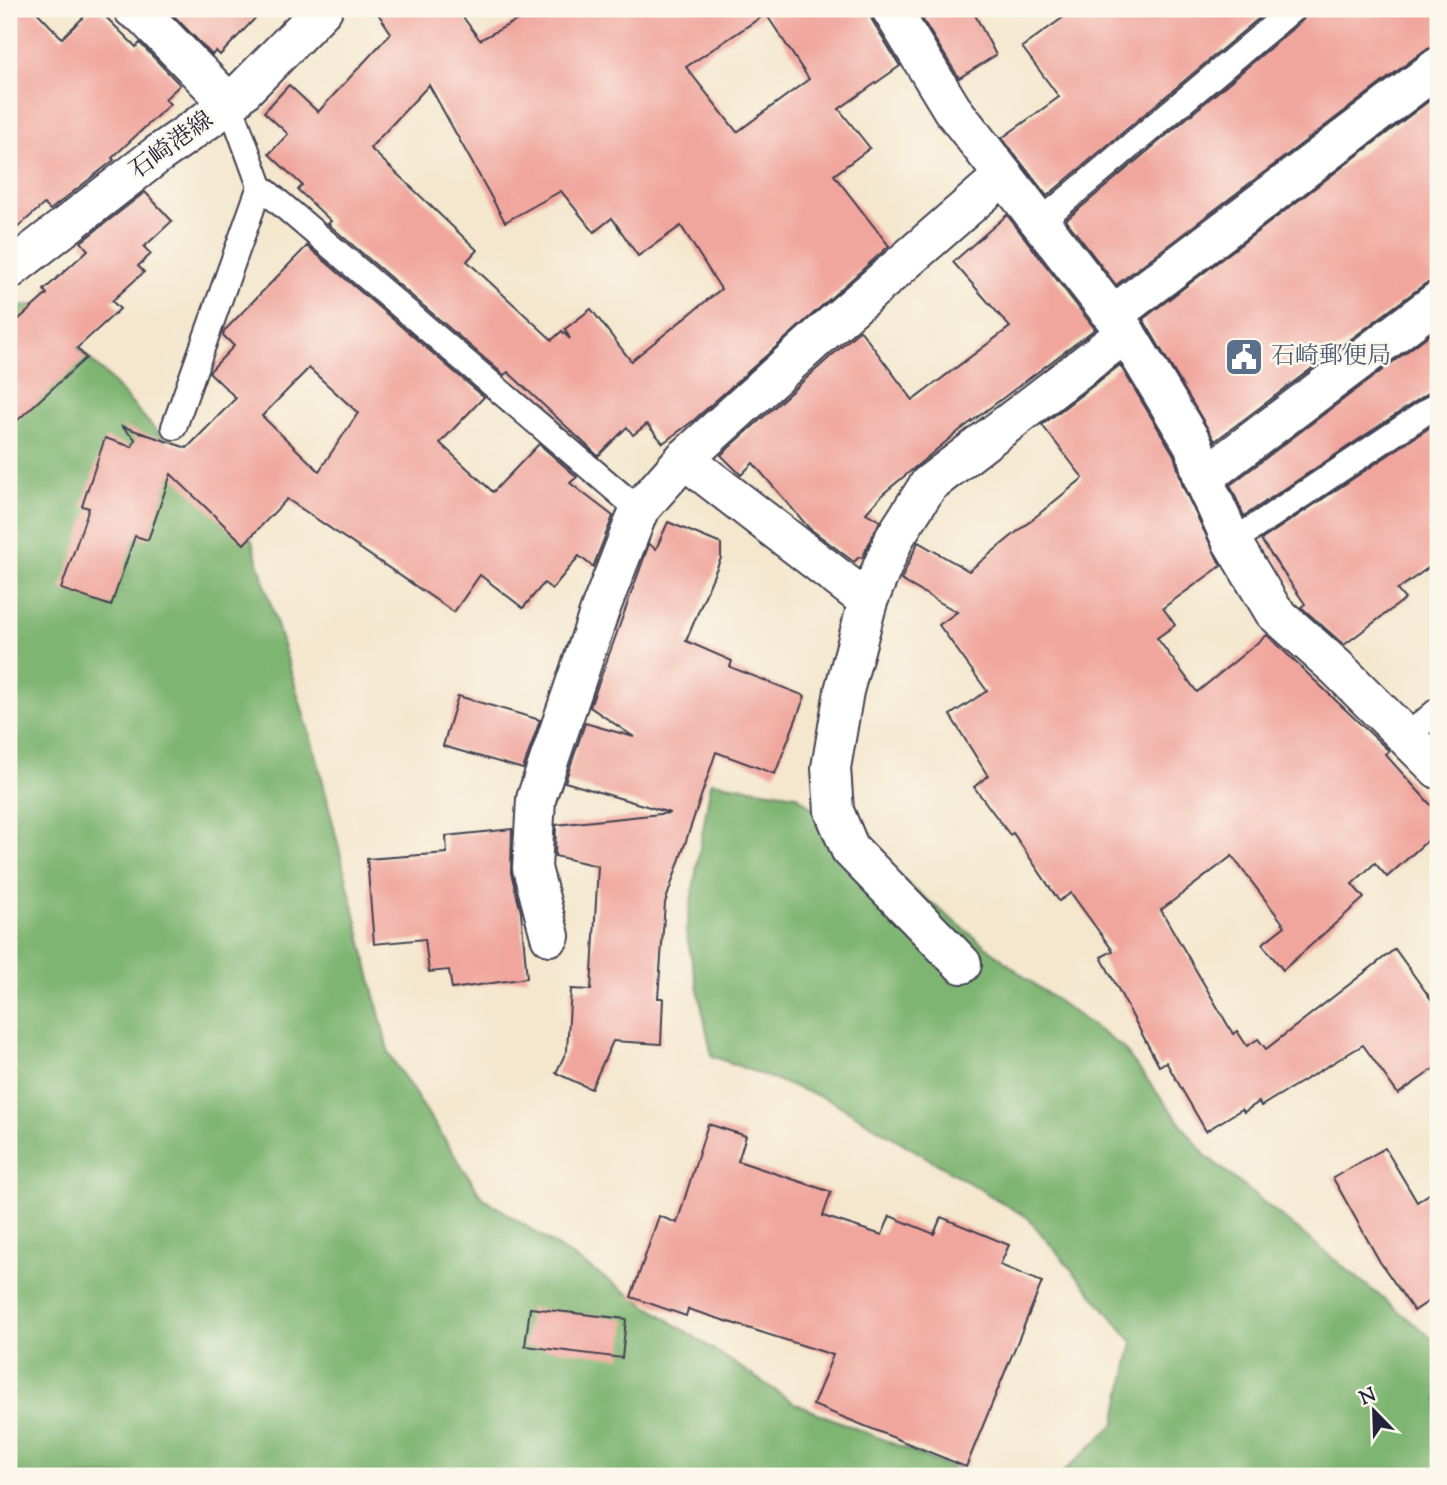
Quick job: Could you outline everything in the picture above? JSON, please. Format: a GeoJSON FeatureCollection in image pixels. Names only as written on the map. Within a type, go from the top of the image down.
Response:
{"type":"FeatureCollection","features":[{"type":"Feature","properties":{"kind":"street"},"geometry":{"type":"LineString","coordinates":[[133,9],[143,15],[230,104]]}},
{"type":"Feature","properties":{"kind":"street","name":"石崎港線"},"geometry":{"type":"LineString","coordinates":[[9,270],[157,155],[230,104],[323,9]]}},
{"type":"Feature","properties":{"kind":"street"},"geometry":{"type":"LineString","coordinates":[[891,9],[952,109],[1119,324],[1194,446],[1203,478],[1232,542],[1273,612],[1337,668],[1438,769]]}},
{"type":"Feature","properties":{"kind":"street"},"geometry":{"type":"LineString","coordinates":[[962,964],[850,849],[834,811],[833,755],[844,691],[868,601],[895,537],[929,484],[1119,324],[1438,68]]}},
{"type":"Feature","properties":{"kind":"street"},"geometry":{"type":"LineString","coordinates":[[550,936],[532,868],[536,799],[600,610],[639,510],[684,459],[1003,176]]}},
{"type":"Feature","properties":{"kind":"street"},"geometry":{"type":"LineString","coordinates":[[1203,478],[1438,301]]}},
{"type":"Feature","properties":{"kind":"street"},"geometry":{"type":"LineString","coordinates":[[684,459],[868,601]]}},
{"type":"Feature","properties":{"kind":"lane"},"geometry":{"type":"LineString","coordinates":[[1041,221],[1293,9]]}},
{"type":"Feature","properties":{"kind":"lane"},"geometry":{"type":"LineString","coordinates":[[230,104],[260,186],[639,510]]}},
{"type":"Feature","properties":{"kind":"lane"},"geometry":{"type":"LineString","coordinates":[[174,427],[260,186]]}},
{"type":"Feature","properties":{"kind":"lane"},"geometry":{"type":"LineString","coordinates":[[1232,542],[1438,404]]}},
{"type":"Feature","properties":{"kind":"lane"},"geometry":{"type":"LineString","coordinates":[[1406,737],[1438,710]]}},
{"type":"Feature","properties":{"kind":"green space"},"geometry":{"type":"Polygon","coordinates":[[[34,305],[105,374],[250,535],[318,762],[389,1054],[482,1197],[796,1404],[972,1476],[9,1476],[9,307],[34,305]]]}},
{"type":"Feature","properties":{"kind":"green space"},"geometry":{"type":"Polygon","coordinates":[[[711,782],[796,795],[1027,979],[1122,1047],[1205,1155],[1438,1343],[1438,1476],[1059,1476],[1115,1424],[1133,1342],[1028,1218],[832,1101],[712,1056],[686,932],[711,782]]]}},
{"type":"Feature","properties":{"kind":"building"},"geometry":{"type":"Polygon","coordinates":[[[9,9],[34,9],[62,38],[92,9],[98,9],[136,47],[140,43],[180,85],[165,99],[170,104],[112,158],[114,160],[50,210],[44,204],[9,235],[9,9]]]}},
{"type":"Feature","properties":{"kind":"building"},"geometry":{"type":"Polygon","coordinates":[[[264,9],[220,55],[216,51],[212,55],[169,11],[264,9]]]}},
{"type":"Feature","properties":{"kind":"building"},"geometry":{"type":"Polygon","coordinates":[[[375,9],[457,9],[480,40],[538,9],[869,9],[872,20],[900,66],[839,109],[870,148],[834,175],[889,246],[693,421],[663,443],[647,424],[633,435],[627,427],[598,456],[508,372],[504,375],[328,224],[331,221],[298,190],[302,185],[269,154],[288,134],[264,112],[289,85],[318,112],[391,33],[375,9]],[[766,14],[686,67],[737,132],[809,79],[766,14]],[[429,85],[370,148],[477,250],[467,261],[552,340],[562,331],[570,339],[565,329],[591,309],[631,361],[721,289],[681,226],[638,256],[612,218],[594,232],[561,191],[505,222],[429,85]]]}},
{"type":"Feature","properties":{"kind":"building"},"geometry":{"type":"Polygon","coordinates":[[[916,9],[979,9],[974,13],[996,55],[959,78],[916,9]]]}},
{"type":"Feature","properties":{"kind":"building"},"geometry":{"type":"Polygon","coordinates":[[[1075,9],[1270,9],[1047,196],[1002,138],[1059,97],[1022,47],[1075,9]]]}},
{"type":"Feature","properties":{"kind":"building"},"geometry":{"type":"Polygon","coordinates":[[[1308,9],[1438,9],[1438,46],[1425,50],[1116,285],[1066,220],[1303,20],[1308,9]]]}},
{"type":"Feature","properties":{"kind":"building"},"geometry":{"type":"Polygon","coordinates":[[[1438,94],[1438,280],[1425,284],[1215,441],[1143,319],[1438,94]]]}},
{"type":"Feature","properties":{"kind":"building"},"geometry":{"type":"Polygon","coordinates":[[[145,192],[172,221],[144,247],[151,254],[138,266],[144,272],[112,301],[120,309],[77,348],[86,358],[9,428],[9,328],[47,294],[44,290],[88,250],[81,242],[145,192]]]}},
{"type":"Feature","properties":{"kind":"building"},"geometry":{"type":"Polygon","coordinates":[[[1007,215],[1095,329],[959,431],[884,493],[866,513],[880,521],[862,558],[859,557],[854,562],[809,528],[753,463],[741,475],[721,455],[860,330],[913,400],[1010,327],[953,262],[1007,215]]]}},
{"type":"Feature","properties":{"kind":"building"},"geometry":{"type":"Polygon","coordinates":[[[307,246],[484,397],[440,443],[493,492],[539,444],[577,477],[570,483],[613,516],[593,567],[579,556],[552,589],[544,583],[523,608],[480,575],[454,612],[287,499],[244,544],[171,474],[148,540],[135,536],[111,606],[61,589],[89,508],[82,506],[105,438],[132,447],[135,439],[121,426],[187,448],[236,398],[209,372],[234,346],[223,335],[307,246]],[[309,368],[262,416],[319,471],[358,413],[309,368]]]}},
{"type":"Feature","properties":{"kind":"building"},"geometry":{"type":"Polygon","coordinates":[[[1438,328],[1438,389],[1244,516],[1230,485],[1438,328]]]}},
{"type":"Feature","properties":{"kind":"building"},"geometry":{"type":"Polygon","coordinates":[[[1120,365],[1174,455],[1183,487],[1221,566],[1163,608],[1175,625],[1157,638],[1197,692],[1267,635],[1389,751],[1385,754],[1438,813],[1438,831],[1387,877],[1375,863],[1352,884],[1364,898],[1283,970],[1262,944],[1285,926],[1232,856],[1161,910],[1233,1034],[1237,1031],[1247,1046],[1258,1039],[1266,1049],[1395,949],[1438,1009],[1438,1066],[1398,1094],[1363,1045],[1261,1106],[1259,1102],[1244,1112],[1242,1109],[1206,1131],[1166,1062],[1159,1066],[1101,957],[1113,951],[1071,893],[1059,901],[1013,833],[1010,835],[974,787],[988,776],[950,715],[987,691],[939,625],[957,612],[901,580],[918,542],[969,571],[1083,478],[1042,425],[1120,365]]]}},
{"type":"Feature","properties":{"kind":"building"},"geometry":{"type":"Polygon","coordinates":[[[1438,422],[1438,561],[1397,590],[1405,599],[1344,645],[1301,607],[1305,604],[1261,540],[1438,422]]]}},
{"type":"Feature","properties":{"kind":"building"},"geometry":{"type":"Polygon","coordinates":[[[668,522],[721,544],[721,558],[686,641],[732,661],[730,667],[805,696],[775,774],[716,752],[665,903],[658,998],[663,998],[661,1044],[613,1041],[591,1089],[556,1073],[567,1050],[571,989],[591,990],[598,866],[555,856],[556,825],[670,813],[565,782],[585,723],[634,737],[590,707],[649,544],[656,549],[668,522]]]}},
{"type":"Feature","properties":{"kind":"building"},"geometry":{"type":"Polygon","coordinates":[[[458,696],[540,720],[523,769],[443,746],[458,696]]]}},
{"type":"Feature","properties":{"kind":"building"},"geometry":{"type":"Polygon","coordinates":[[[512,829],[511,873],[521,912],[527,978],[452,989],[449,970],[429,972],[425,939],[374,944],[367,859],[447,853],[446,836],[512,829]]]}},
{"type":"Feature","properties":{"kind":"building"},"geometry":{"type":"Polygon","coordinates":[[[708,1124],[746,1136],[738,1161],[831,1192],[823,1216],[882,1235],[890,1216],[934,1234],[941,1217],[1009,1245],[1000,1265],[1042,1282],[966,1467],[813,1405],[833,1355],[688,1309],[686,1316],[631,1297],[659,1216],[677,1223],[708,1124]]]}},
{"type":"Feature","properties":{"kind":"building"},"geometry":{"type":"Polygon","coordinates":[[[1385,1148],[1417,1202],[1438,1188],[1438,1295],[1414,1311],[1380,1262],[1333,1178],[1385,1148]]]}},
{"type":"Feature","properties":{"kind":"building"},"geometry":{"type":"Polygon","coordinates":[[[530,1308],[626,1319],[622,1358],[525,1346],[530,1308]]]}},
{"type":"Feature","properties":{"kind":"place","name":"石崎郵便局"},"geometry":{"type":"Point","coordinates":[1244,357]}}]}
